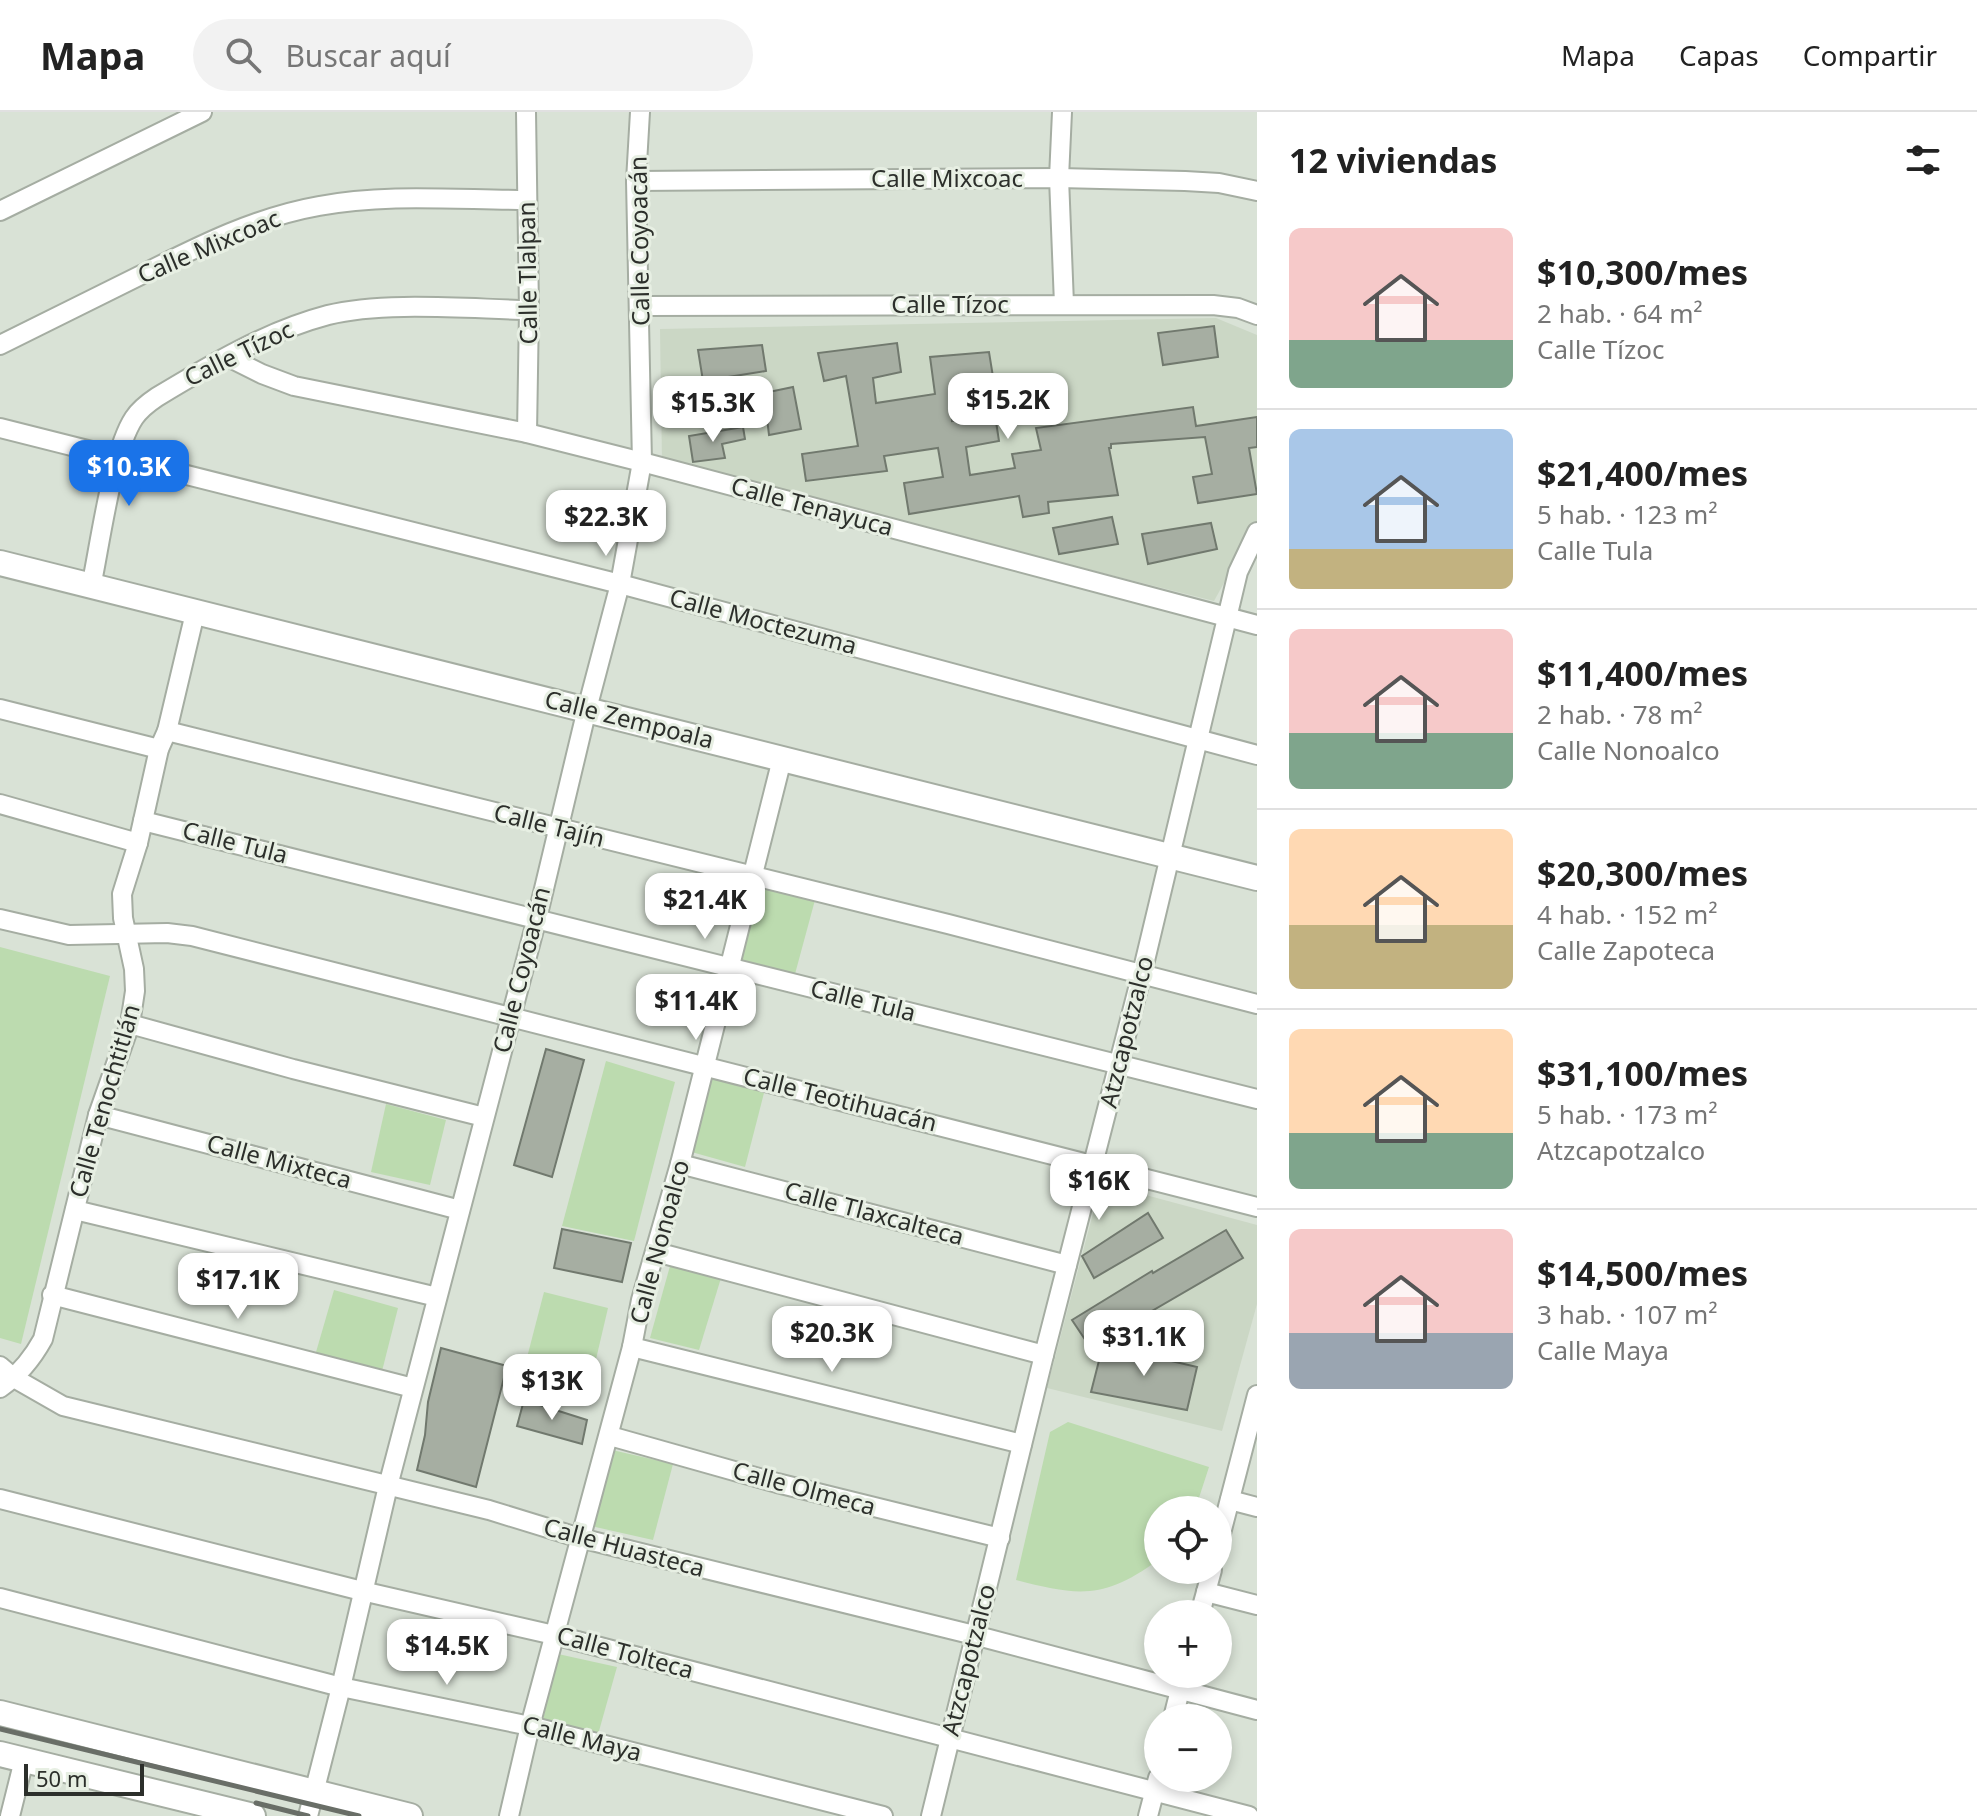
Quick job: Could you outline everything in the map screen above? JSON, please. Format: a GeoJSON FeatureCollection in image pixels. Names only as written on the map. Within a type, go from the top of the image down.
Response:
{"type":"FeatureCollection","features":[{"type":"Feature","properties":{"kind":"street"},"geometry":{"type":"LineString","coordinates":[[0,211],[202,112]]}},
{"type":"Feature","properties":{"kind":"street","name":"Calle Tlalpan"},"geometry":{"type":"LineString","coordinates":[[526,112],[527,433]]}},
{"type":"Feature","properties":{"kind":"street","name":"Calle Coyoacán"},"geometry":{"type":"LineString","coordinates":[[311,1804],[388,1486],[537,918],[620,584],[642,462],[636,181],[640,112]]}},
{"type":"Feature","properties":{"kind":"street"},"geometry":{"type":"LineString","coordinates":[[1062,112],[1059,178],[1064,304]]}},
{"type":"Feature","properties":{"kind":"street","name":"Calle Mixcoac"},"geometry":{"type":"LineString","coordinates":[[636,181],[1059,178],[1219,183],[1257,191]]}},
{"type":"Feature","properties":{"kind":"street","name":"Calle Mixcoac"},"geometry":{"type":"LineString","coordinates":[[0,345],[195,248],[290,212],[350,201],[383,199],[527,200]]}},
{"type":"Feature","properties":{"kind":"street","name":"Calle Tízoc"},"geometry":{"type":"LineString","coordinates":[[641,306],[1213,305],[1238,308],[1257,315]]}},
{"type":"Feature","properties":{"kind":"street","name":"Calle Tízoc"},"geometry":{"type":"LineString","coordinates":[[91,587],[118,458],[132,420],[142,408],[272,334],[330,314],[401,308],[529,310]]}},
{"type":"Feature","properties":{"kind":"street","name":"Calle Tenayuca"},"geometry":{"type":"LineString","coordinates":[[228,357],[294,386],[527,433],[1257,625]]}},
{"type":"Feature","properties":{"kind":"street","name":"Calle Moctezuma"},"geometry":{"type":"LineString","coordinates":[[0,428],[620,584],[1257,755]]}},
{"type":"Feature","properties":{"kind":"street","name":"Atzcapotzalco"},"geometry":{"type":"LineString","coordinates":[[931,1816],[1044,1355],[1120,1065],[1238,572],[1257,532]]}},
{"type":"Feature","properties":{"kind":"street","name":"Calle Zempoala"},"geometry":{"type":"LineString","coordinates":[[0,563],[1257,878]]}},
{"type":"Feature","properties":{"kind":"street","name":"Calle Tenochtitlán"},"geometry":{"type":"LineString","coordinates":[[5,1377],[34,1354],[43,1339],[98,1115],[130,1024],[135,991],[134,969],[121,908],[122,894],[138,843],[195,613]]}},
{"type":"Feature","properties":{"kind":"street"},"geometry":{"type":"LineString","coordinates":[[0,709],[159,749]]}},
{"type":"Feature","properties":{"kind":"street","name":"Calle Tajín"},"geometry":{"type":"LineString","coordinates":[[167,731],[1257,1004]]}},
{"type":"Feature","properties":{"kind":"street","name":"Calle Nonoalco"},"geometry":{"type":"LineString","coordinates":[[509,1816],[554,1635],[610,1436],[641,1300],[731,969],[782,759]]}},
{"type":"Feature","properties":{"kind":"street"},"geometry":{"type":"LineString","coordinates":[[0,804],[138,843]]}},
{"type":"Feature","properties":{"kind":"street","name":"Calle Tula"},"geometry":{"type":"LineString","coordinates":[[143,821],[1257,1099]]}},
{"type":"Feature","properties":{"kind":"street","name":"Calle Teotihuacán"},"geometry":{"type":"LineString","coordinates":[[0,919],[69,935],[167,933],[192,936],[1257,1207]]}},
{"type":"Feature","properties":{"kind":"street"},"geometry":{"type":"LineString","coordinates":[[130,1024],[484,1117]]}},
{"type":"Feature","properties":{"kind":"street","name":"Calle Mixteca"},"geometry":{"type":"LineString","coordinates":[[98,1115],[460,1210]]}},
{"type":"Feature","properties":{"kind":"street","name":"Calle Tlaxcalteca"},"geometry":{"type":"LineString","coordinates":[[680,1164],[1067,1265]]}},
{"type":"Feature","properties":{"kind":"street"},"geometry":{"type":"LineString","coordinates":[[75,1210],[437,1297]]}},
{"type":"Feature","properties":{"kind":"street"},"geometry":{"type":"LineString","coordinates":[[656,1252],[1044,1355]]}},
{"type":"Feature","properties":{"kind":"street"},"geometry":{"type":"LineString","coordinates":[[52,1295],[413,1388]]}},
{"type":"Feature","properties":{"kind":"street"},"geometry":{"type":"LineString","coordinates":[[632,1347],[1022,1444]]}},
{"type":"Feature","properties":{"kind":"street","name":"Calle Huasteca"},"geometry":{"type":"LineString","coordinates":[[5,1377],[63,1406],[489,1510],[580,1538],[1144,1673]]}},
{"type":"Feature","properties":{"kind":"street"},"geometry":{"type":"LineString","coordinates":[[1231,1496],[1256,1402]]}},
{"type":"Feature","properties":{"kind":"street","name":"Calle Olmeca"},"geometry":{"type":"LineString","coordinates":[[610,1436],[777,1483],[1000,1538]]}},
{"type":"Feature","properties":{"kind":"street","name":"Calle Tolteca"},"geometry":{"type":"LineString","coordinates":[[0,1499],[362,1591],[554,1635],[950,1738],[1144,1781]]}},
{"type":"Feature","properties":{"kind":"street"},"geometry":{"type":"LineString","coordinates":[[1232,1501],[1257,1507]]}},
{"type":"Feature","properties":{"kind":"street"},"geometry":{"type":"LineString","coordinates":[[1204,1600],[1208,1584]]}},
{"type":"Feature","properties":{"kind":"street"},"geometry":{"type":"LineString","coordinates":[[1206,1592],[1257,1605]]}},
{"type":"Feature","properties":{"kind":"street","name":"Calle Maya"},"geometry":{"type":"LineString","coordinates":[[0,1598],[341,1687],[530,1726],[883,1816]]}},
{"type":"Feature","properties":{"kind":"street","name":"Calle Huasteca"},"geometry":{"type":"LineString","coordinates":[[1198,1688],[1257,1710]]}},
{"type":"Feature","properties":{"kind":"street"},"geometry":{"type":"LineString","coordinates":[[0,1713],[311,1804],[410,1816]]}},
{"type":"Feature","properties":{"kind":"street"},"geometry":{"type":"LineString","coordinates":[[0,1754],[253,1816]]}},
{"type":"Feature","properties":{"kind":"street"},"geometry":{"type":"LineString","coordinates":[[10,1816],[24,1760]]}},
{"type":"Feature","properties":{"kind":"street"},"geometry":{"type":"LineString","coordinates":[[1148,1816],[1155,1792]]}},
{"type":"Feature","properties":{"kind":"street","name":"Calle Tolteca"},"geometry":{"type":"LineString","coordinates":[[1180,1792],[1249,1816]]}},
{"type":"Feature","properties":{"kind":"shaded area"},"geometry":{"type":"Polygon","coordinates":[[[1216,318],[1257,335],[1257,523],[1214,601],[662,462],[660,329],[1216,318]]]}},
{"type":"Feature","properties":{"kind":"shaded area"},"geometry":{"type":"Polygon","coordinates":[[[1101,1183],[1257,1225],[1257,1304],[1222,1431],[1047,1388],[1101,1183]]]}},
{"type":"Feature","properties":{"kind":"green space"},"geometry":{"type":"Polygon","coordinates":[[[754,885],[815,900],[795,974],[733,960],[754,885]]]}},
{"type":"Feature","properties":{"kind":"green space"},"geometry":{"type":"Polygon","coordinates":[[[0,947],[110,976],[21,1344],[0,1338],[0,947]]]}},
{"type":"Feature","properties":{"kind":"green space"},"geometry":{"type":"Polygon","coordinates":[[[606,1061],[675,1082],[634,1241],[562,1226],[606,1061]]]}},
{"type":"Feature","properties":{"kind":"green space"},"geometry":{"type":"Polygon","coordinates":[[[707,1076],[765,1089],[745,1167],[688,1151],[707,1076]]]}},
{"type":"Feature","properties":{"kind":"green space"},"geometry":{"type":"Polygon","coordinates":[[[386,1104],[446,1120],[430,1185],[371,1172],[386,1104]]]}},
{"type":"Feature","properties":{"kind":"green space"},"geometry":{"type":"Polygon","coordinates":[[[670,1266],[721,1278],[699,1350],[650,1338],[670,1266]]]}},
{"type":"Feature","properties":{"kind":"green space"},"geometry":{"type":"Polygon","coordinates":[[[334,1290],[398,1308],[381,1375],[314,1359],[334,1290]]]}},
{"type":"Feature","properties":{"kind":"green space"},"geometry":{"type":"Polygon","coordinates":[[[544,1292],[608,1308],[589,1389],[524,1369],[544,1292]]]}},
{"type":"Feature","properties":{"kind":"green space"},"geometry":{"type":"Polygon","coordinates":[[[1068,1422],[1209,1467],[1200,1496],[1144,1496],[1144,1570],[1139,1573],[1106,1588],[1090,1591],[1057,1589],[1016,1580],[1050,1432],[1068,1422]]]}},
{"type":"Feature","properties":{"kind":"green space"},"geometry":{"type":"Polygon","coordinates":[[[612,1450],[673,1464],[653,1540],[591,1526],[612,1450]]]}},
{"type":"Feature","properties":{"kind":"green space"},"geometry":{"type":"Polygon","coordinates":[[[558,1654],[617,1667],[597,1738],[542,1724],[558,1654]]]}},
{"type":"Feature","properties":{"kind":"building"},"geometry":{"type":"Polygon","coordinates":[[[1214,326],[1218,357],[1163,365],[1158,333],[1214,326]]]}},
{"type":"Feature","properties":{"kind":"building"},"geometry":{"type":"Polygon","coordinates":[[[897,343],[901,372],[873,378],[876,403],[935,394],[930,357],[989,352],[994,383],[950,390],[952,421],[995,415],[999,441],[966,447],[970,475],[1015,468],[1012,454],[1041,450],[1036,428],[1193,407],[1196,426],[1257,417],[1257,447],[1249,448],[1257,494],[1198,503],[1193,477],[1212,474],[1205,437],[1111,444],[1109,448],[1118,495],[1048,502],[1049,513],[1023,517],[1019,496],[909,514],[904,483],[943,477],[938,448],[884,456],[887,471],[806,481],[802,454],[858,446],[846,376],[824,381],[818,353],[897,343]]]}},
{"type":"Feature","properties":{"kind":"building"},"geometry":{"type":"Polygon","coordinates":[[[762,345],[766,371],[703,381],[698,350],[762,345]]]}},
{"type":"Feature","properties":{"kind":"building"},"geometry":{"type":"Polygon","coordinates":[[[793,387],[801,429],[769,435],[764,393],[793,387]]]}},
{"type":"Feature","properties":{"kind":"building"},"geometry":{"type":"Polygon","coordinates":[[[743,427],[745,439],[722,444],[725,458],[693,462],[689,436],[743,427]]]}},
{"type":"Feature","properties":{"kind":"building"},"geometry":{"type":"Polygon","coordinates":[[[1112,517],[1118,544],[1059,554],[1053,528],[1112,517]]]}},
{"type":"Feature","properties":{"kind":"building"},"geometry":{"type":"Polygon","coordinates":[[[1211,523],[1217,549],[1148,564],[1142,534],[1211,523]]]}},
{"type":"Feature","properties":{"kind":"building"},"geometry":{"type":"Polygon","coordinates":[[[546,1049],[584,1060],[552,1177],[514,1165],[546,1049]]]}},
{"type":"Feature","properties":{"kind":"building"},"geometry":{"type":"Polygon","coordinates":[[[1148,1213],[1163,1238],[1094,1278],[1082,1256],[1148,1213]]]}},
{"type":"Feature","properties":{"kind":"building"},"geometry":{"type":"Polygon","coordinates":[[[562,1229],[631,1243],[622,1282],[554,1268],[562,1229]]]}},
{"type":"Feature","properties":{"kind":"building"},"geometry":{"type":"Polygon","coordinates":[[[1226,1230],[1243,1258],[1090,1347],[1072,1320],[1226,1230]]]}},
{"type":"Feature","properties":{"kind":"building"},"geometry":{"type":"Polygon","coordinates":[[[1103,1345],[1197,1367],[1187,1410],[1091,1392],[1103,1345]]]}},
{"type":"Feature","properties":{"kind":"building"},"geometry":{"type":"Polygon","coordinates":[[[441,1348],[507,1366],[476,1487],[417,1470],[441,1348]]]}},
{"type":"Feature","properties":{"kind":"building"},"geometry":{"type":"Polygon","coordinates":[[[524,1400],[587,1420],[582,1444],[517,1426],[524,1400]]]}},
{"type":"Feature","properties":{"kind":"railway"},"geometry":{"type":"LineString","coordinates":[[0,1729],[359,1816]]}},
{"type":"Feature","properties":{"kind":"railway"},"geometry":{"type":"LineString","coordinates":[[256,1803],[308,1816]]}}]}
